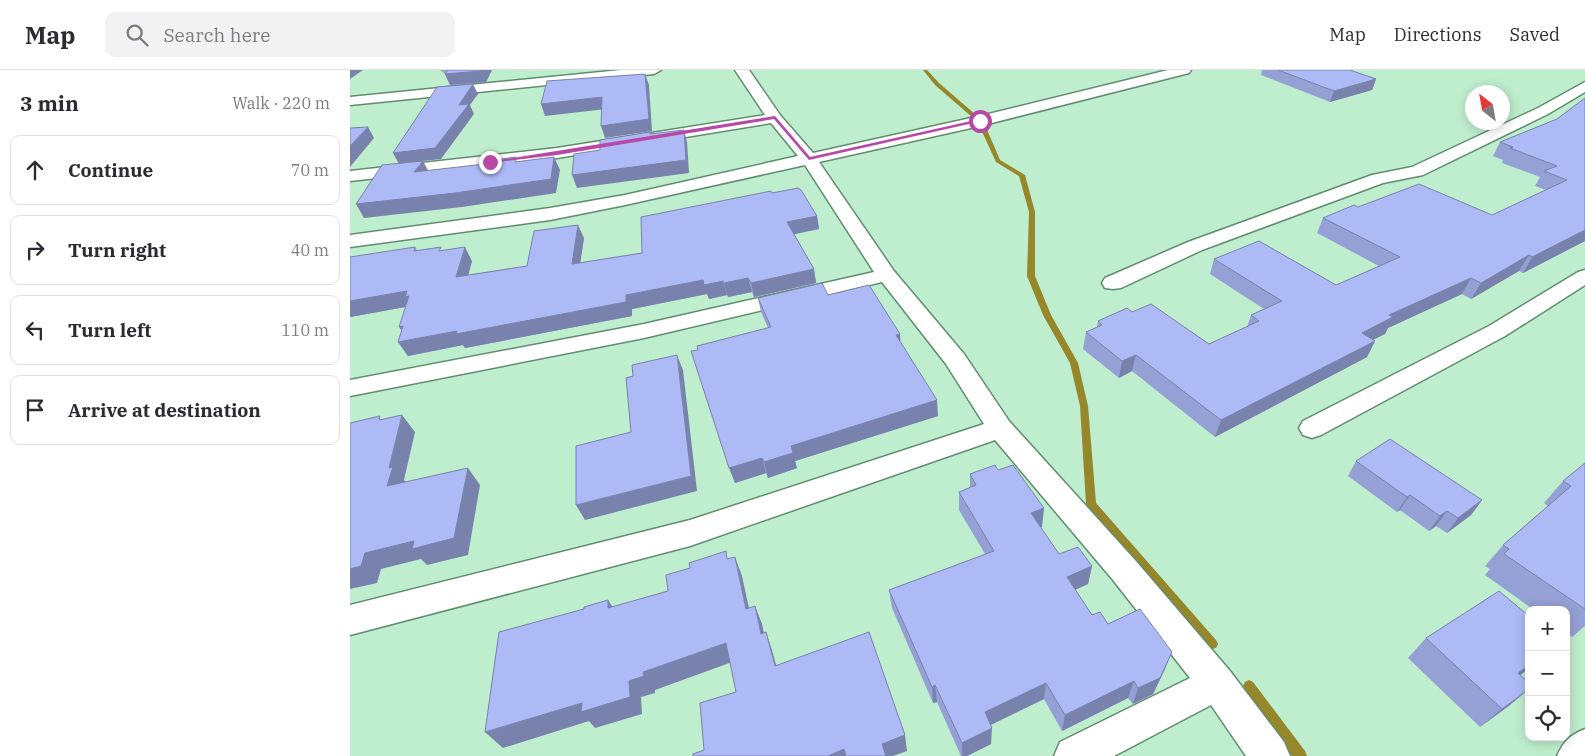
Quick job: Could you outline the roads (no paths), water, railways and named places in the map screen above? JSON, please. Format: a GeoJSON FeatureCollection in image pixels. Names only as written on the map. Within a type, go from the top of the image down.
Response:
{"type":"FeatureCollection","features":[{"type":"Feature","properties":{"kind":"street"},"geometry":{"type":"LineString","coordinates":[[350,101],[654,70]]}},
{"type":"Feature","properties":{"kind":"street"},"geometry":{"type":"LineString","coordinates":[[742,70],[775,118],[809,159],[887,275],[955,359],[1000,428],[1124,570],[1217,683],[1270,756]]}},
{"type":"Feature","properties":{"kind":"street"},"geometry":{"type":"LineString","coordinates":[[350,241],[550,214],[662,193],[980,121],[1184,70]]}},
{"type":"Feature","properties":{"kind":"street"},"geometry":{"type":"LineString","coordinates":[[1113,282],[1195,246],[1378,179],[1417,171],[1543,111],[1585,86]]}},
{"type":"Feature","properties":{"kind":"street"},"geometry":{"type":"LineString","coordinates":[[350,176],[557,153],[775,118]]}},
{"type":"Feature","properties":{"kind":"street"},"geometry":{"type":"LineString","coordinates":[[350,388],[644,331],[887,275]]}},
{"type":"Feature","properties":{"kind":"street"},"geometry":{"type":"LineString","coordinates":[[1312,428],[1497,331],[1585,276]]}},
{"type":"Feature","properties":{"kind":"street"},"geometry":{"type":"LineString","coordinates":[[350,620],[690,533],[1000,428]]}},
{"type":"Feature","properties":{"kind":"street"},"geometry":{"type":"LineString","coordinates":[[1074,756],[1217,683]]}},
{"type":"Feature","properties":{"kind":"street"},"geometry":{"type":"LineString","coordinates":[[1577,756],[1585,748]]}},
{"type":"Feature","properties":{"kind":"waterway"},"geometry":{"type":"LineString","coordinates":[[925,70],[937,84],[974,116]]}},
{"type":"Feature","properties":{"kind":"waterway"},"geometry":{"type":"LineString","coordinates":[[982,125],[998,161],[1022,175],[1032,212],[1031,276],[1047,315],[1074,363],[1084,406],[1091,504],[1212,644]]}},
{"type":"Feature","properties":{"kind":"waterway"},"geometry":{"type":"LineString","coordinates":[[1249,686],[1300,756]]}}]}
